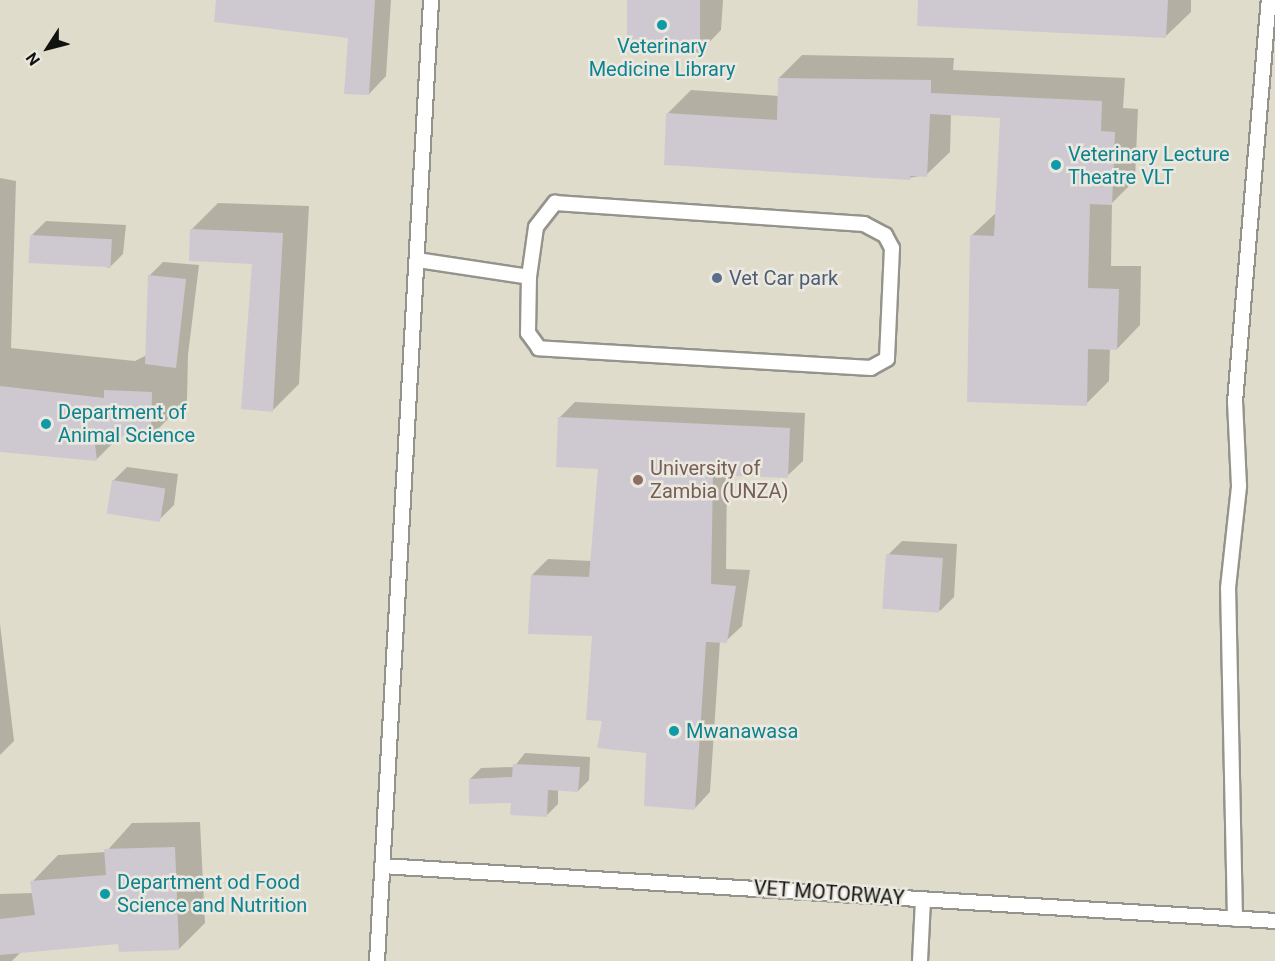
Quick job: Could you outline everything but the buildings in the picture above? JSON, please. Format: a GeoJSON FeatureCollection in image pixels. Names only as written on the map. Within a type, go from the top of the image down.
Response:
{"type":"FeatureCollection","features":[{"type":"Feature","properties":{"kind":"lane"},"geometry":{"type":"LineString","coordinates":[[377,961],[431,0]]}},
{"type":"Feature","properties":{"kind":"lane"},"geometry":{"type":"LineString","coordinates":[[1235,919],[1228,588],[1239,486],[1235,402],[1269,0]]}},
{"type":"Feature","properties":{"kind":"lane"},"geometry":{"type":"LineString","coordinates":[[555,203],[864,224],[885,236],[892,248],[889,354],[871,368],[540,348],[528,333],[529,277],[536,227],[555,203]]}},
{"type":"Feature","properties":{"kind":"lane"},"geometry":{"type":"LineString","coordinates":[[417,261],[529,277]]}},
{"type":"Feature","properties":{"kind":"lane","name":"VET MOTORWAY"},"geometry":{"type":"LineString","coordinates":[[382,866],[1275,921]]}},
{"type":"Feature","properties":{"kind":"lane"},"geometry":{"type":"LineString","coordinates":[[920,961],[922,899]]}},
{"type":"Feature","properties":{"kind":"shaded area","name":"University of Zambia (UNZA)"},"geometry":{"type":"Polygon","coordinates":[[[0,0],[1275,0],[1275,961],[0,961],[0,0]]]}},
{"type":"Feature","properties":{"kind":"place","name":"Veterinary Medicine Library"},"geometry":{"type":"Point","coordinates":[662,25]}},
{"type":"Feature","properties":{"kind":"place","name":"Veterinary Lecture Theatre VLT"},"geometry":{"type":"Point","coordinates":[1056,165]}},
{"type":"Feature","properties":{"kind":"place","name":"Vet Car park"},"geometry":{"type":"Point","coordinates":[717,278]}},
{"type":"Feature","properties":{"kind":"place","name":"Department of Animal Science"},"geometry":{"type":"Point","coordinates":[46,424]}},
{"type":"Feature","properties":{"kind":"place","name":"University of Zambia (UNZA)"},"geometry":{"type":"Point","coordinates":[638,480]}},
{"type":"Feature","properties":{"kind":"place","name":"Mwanawasa"},"geometry":{"type":"Point","coordinates":[674,731]}},
{"type":"Feature","properties":{"kind":"place","name":"Department od Food Science and Nutrition"},"geometry":{"type":"Point","coordinates":[105,894]}}]}
